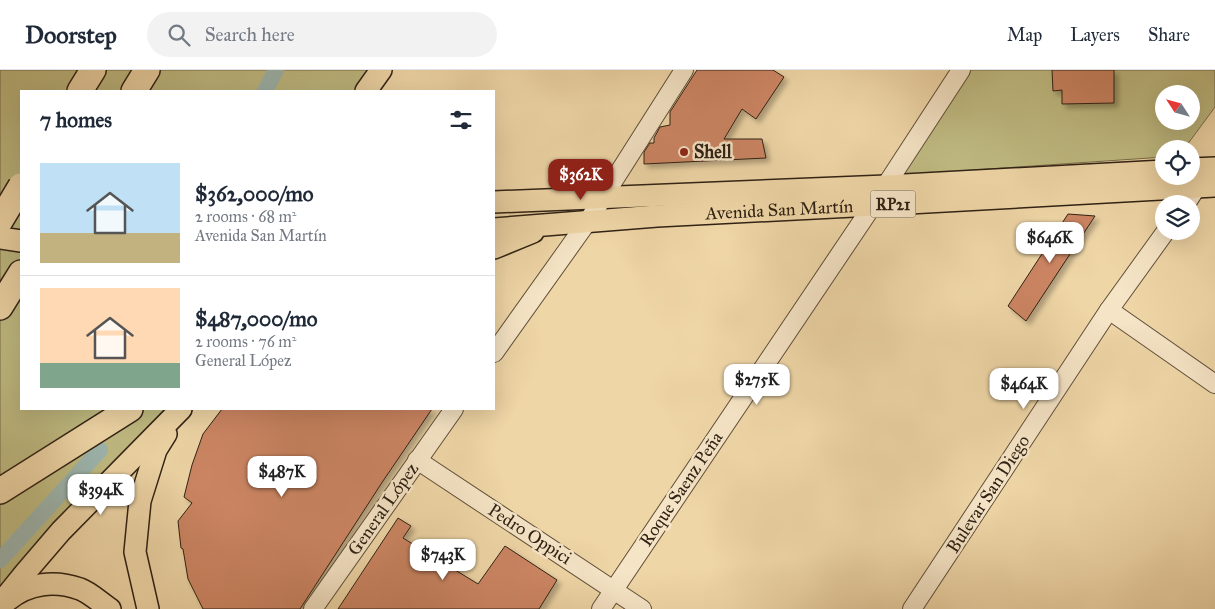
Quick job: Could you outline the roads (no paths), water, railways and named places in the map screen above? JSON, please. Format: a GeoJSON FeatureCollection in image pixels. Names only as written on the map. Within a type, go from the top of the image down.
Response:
{"type":"FeatureCollection","features":[{"type":"Feature","properties":{"kind":"highway"},"geometry":{"type":"LineString","coordinates":[[81,90],[93,70]]}},
{"type":"Feature","properties":{"kind":"highway"},"geometry":{"type":"LineString","coordinates":[[135,90],[147,70]]}},
{"type":"Feature","properties":{"kind":"highway"},"geometry":{"type":"LineString","coordinates":[[0,220],[20,188]]}},
{"type":"Feature","properties":{"kind":"highway"},"geometry":{"type":"LineString","coordinates":[[0,307],[20,275]]}},
{"type":"Feature","properties":{"kind":"highway"},"geometry":{"type":"LineString","coordinates":[[0,491],[128,410]]}},
{"type":"Feature","properties":{"kind":"main road"},"geometry":{"type":"LineString","coordinates":[[367,90],[381,70]]}},
{"type":"Feature","properties":{"kind":"main road","name":"Avenida San Martín"},"geometry":{"type":"LineString","coordinates":[[495,202],[886,186],[1155,171]]}},
{"type":"Feature","properties":{"kind":"main road","name":"Avenida San Martín"},"geometry":{"type":"LineString","coordinates":[[495,229],[657,216],[873,205],[1204,177]]}},
{"type":"Feature","properties":{"kind":"main road"},"geometry":{"type":"LineString","coordinates":[[0,206],[20,208]]}},
{"type":"Feature","properties":{"kind":"main road"},"geometry":{"type":"LineString","coordinates":[[495,248],[550,225]]}},
{"type":"Feature","properties":{"kind":"main road"},"geometry":{"type":"LineString","coordinates":[[0,238],[20,241]]}},
{"type":"Feature","properties":{"kind":"main road"},"geometry":{"type":"LineString","coordinates":[[0,605],[61,531],[181,410]]}},
{"type":"Feature","properties":{"kind":"main road"},"geometry":{"type":"LineString","coordinates":[[148,609],[135,552],[140,501],[156,450],[181,410]]}},
{"type":"Feature","properties":{"kind":"main road"},"geometry":{"type":"LineString","coordinates":[[0,605],[14,595],[34,586],[56,584],[81,589],[110,609]]}},
{"type":"Feature","properties":{"kind":"street"},"geometry":{"type":"LineString","coordinates":[[495,352],[588,221],[684,70]]}},
{"type":"Feature","properties":{"kind":"street","name":"Roque Saenz Peña"},"geometry":{"type":"LineString","coordinates":[[601,609],[886,186],[961,70]]}},
{"type":"Feature","properties":{"kind":"street","name":"Bulevar San Diego"},"geometry":{"type":"LineString","coordinates":[[912,609],[1109,310],[1160,240]]}},
{"type":"Feature","properties":{"kind":"street"},"geometry":{"type":"LineString","coordinates":[[1109,310],[1215,384]]}},
{"type":"Feature","properties":{"kind":"street","name":"General López"},"geometry":{"type":"LineString","coordinates":[[313,609],[453,410]]}},
{"type":"Feature","properties":{"kind":"street","name":"Pedro Oppici"},"geometry":{"type":"LineString","coordinates":[[417,460],[642,609]]}},
{"type":"Feature","properties":{"kind":"waterway"},"geometry":{"type":"LineString","coordinates":[[266,90],[276,70]]}},
{"type":"Feature","properties":{"kind":"waterway"},"geometry":{"type":"LineString","coordinates":[[0,560],[100,450]]}},
{"type":"Feature","properties":{"kind":"place","name":"Shell"},"geometry":{"type":"Point","coordinates":[684,152]}}]}
